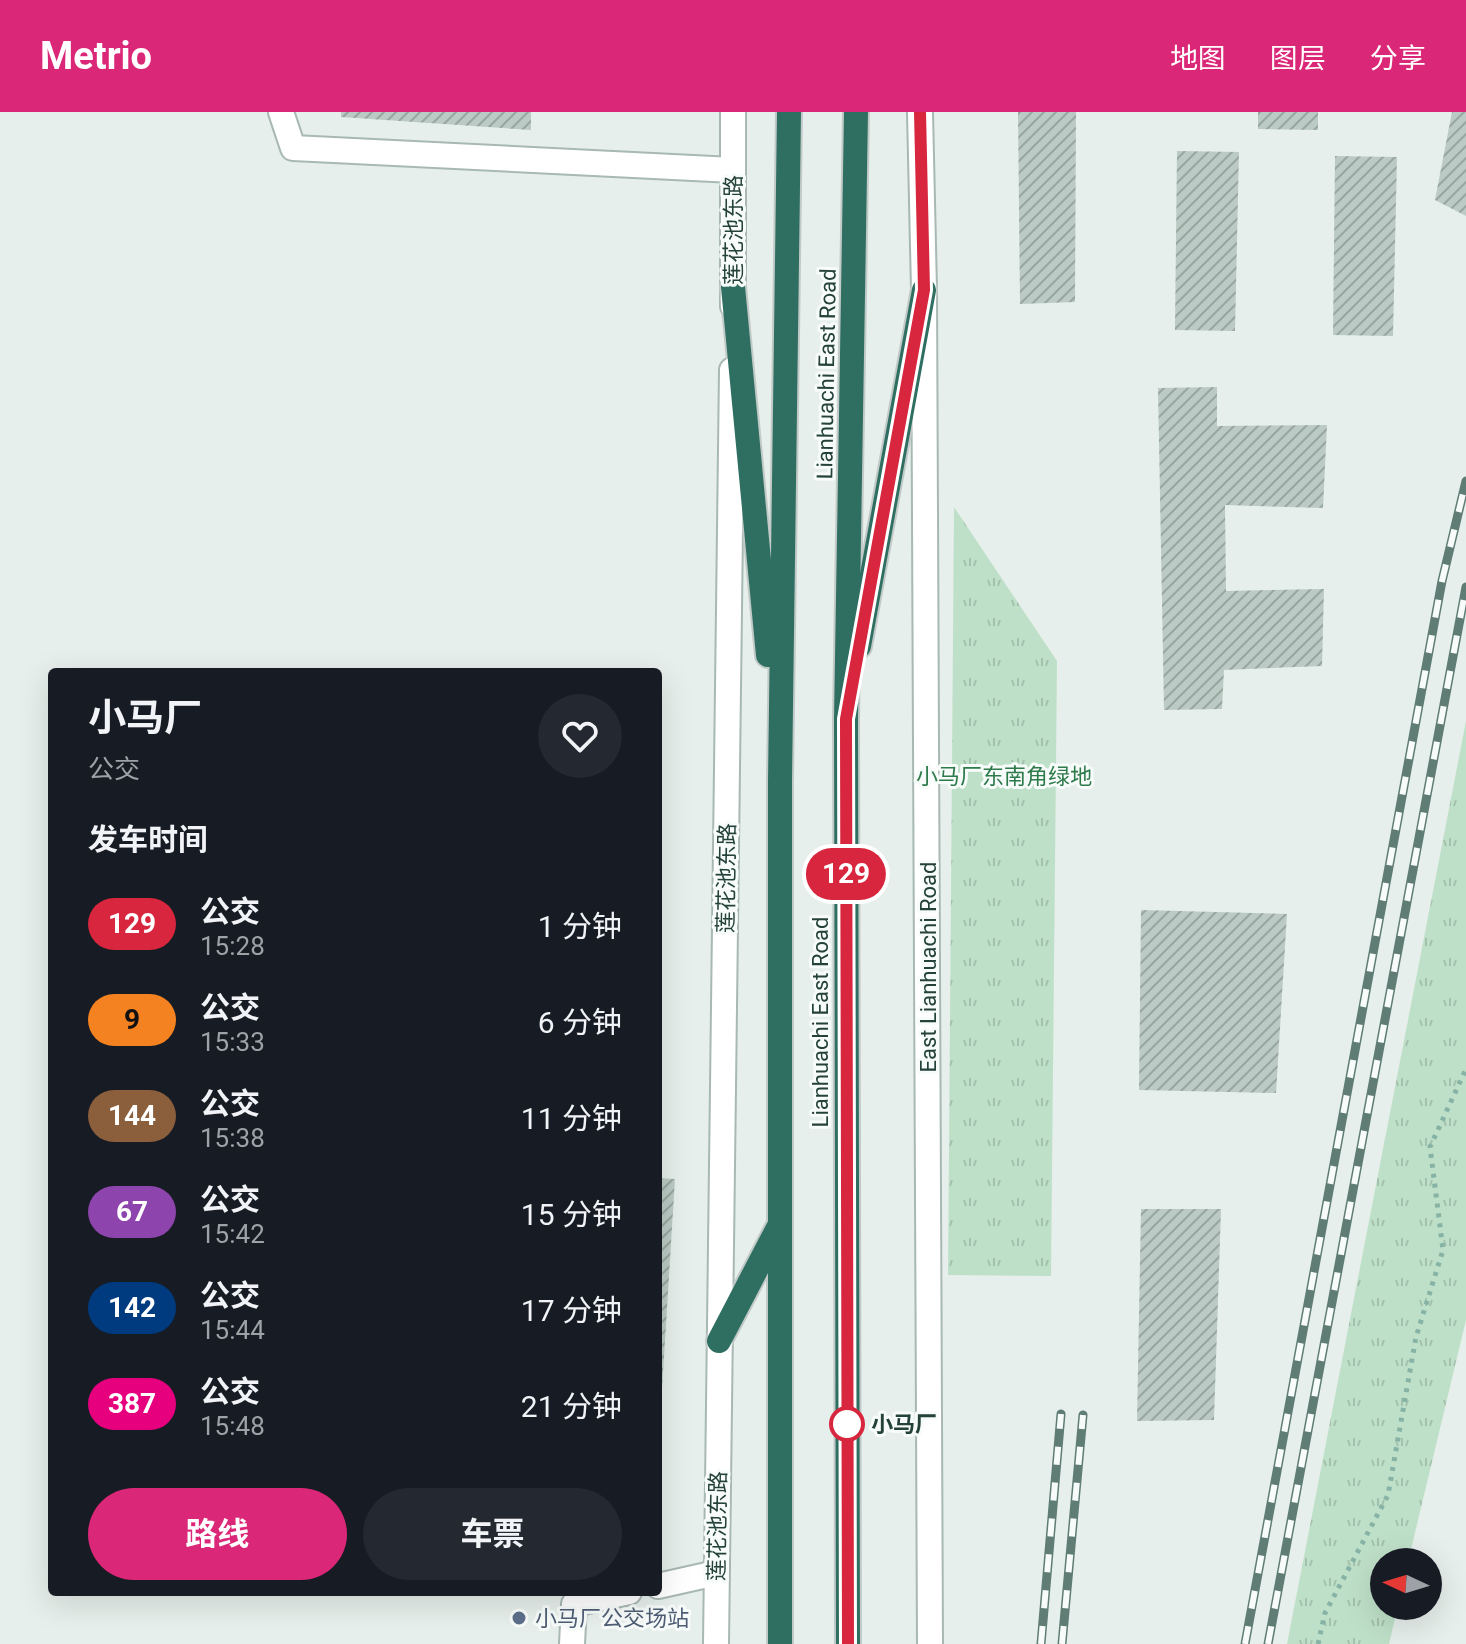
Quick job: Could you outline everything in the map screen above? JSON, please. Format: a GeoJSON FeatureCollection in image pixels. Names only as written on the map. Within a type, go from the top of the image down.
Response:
{"type":"FeatureCollection","features":[{"type":"Feature","properties":{"kind":"highway","name":"Lianhuachi East Road"},"geometry":{"type":"LineString","coordinates":[[780,1644],[780,781],[789,112]]}},
{"type":"Feature","properties":{"kind":"highway","name":"Lianhuachi East Road"},"geometry":{"type":"LineString","coordinates":[[848,1644],[846,719],[856,112]]}},
{"type":"Feature","properties":{"kind":"highway"},"geometry":{"type":"LineString","coordinates":[[733,287],[780,781]]}},
{"type":"Feature","properties":{"kind":"highway"},"geometry":{"type":"LineString","coordinates":[[846,719],[924,290]]}},
{"type":"Feature","properties":{"kind":"highway"},"geometry":{"type":"LineString","coordinates":[[719,1341],[782,1221]]}},
{"type":"Feature","properties":{"kind":"street"},"geometry":{"type":"LineString","coordinates":[[281,112],[293,148],[733,170]]}},
{"type":"Feature","properties":{"kind":"street","name":"莲花池东路"},"geometry":{"type":"LineString","coordinates":[[716,1644],[733,112]]}},
{"type":"Feature","properties":{"kind":"street"},"geometry":{"type":"LineString","coordinates":[[920,112],[924,290]]}},
{"type":"Feature","properties":{"kind":"street","name":"East Lianhuachi Road"},"geometry":{"type":"LineString","coordinates":[[924,290],[930,1644]]}},
{"type":"Feature","properties":{"kind":"street"},"geometry":{"type":"LineString","coordinates":[[662,1585],[716,1573]]}},
{"type":"Feature","properties":{"kind":"street"},"geometry":{"type":"LineString","coordinates":[[572,1644],[574,1604],[611,1596]]}},
{"type":"Feature","properties":{"kind":"path"},"geometry":{"type":"LineString","coordinates":[[1318,1644],[1325,1613],[1388,1495],[1416,1337],[1443,1250],[1430,1147],[1466,1069]]}},
{"type":"Feature","properties":{"kind":"green space","name":"小马厂东南角绿地"},"geometry":{"type":"Polygon","coordinates":[[[954,507],[1057,661],[1051,1276],[948,1275],[954,507]]]}},
{"type":"Feature","properties":{"kind":"green space"},"geometry":{"type":"Polygon","coordinates":[[[1466,721],[1466,1320],[1411,1548],[1370,1548],[1370,1620],[1395,1620],[1389,1644],[1287,1644],[1466,721]]]}},
{"type":"Feature","properties":{"kind":"building"},"geometry":{"type":"Polygon","coordinates":[[[341,112],[531,112],[531,130],[341,117],[341,112]]]}},
{"type":"Feature","properties":{"kind":"building"},"geometry":{"type":"Polygon","coordinates":[[[1018,112],[1076,112],[1075,302],[1020,304],[1018,112]]]}},
{"type":"Feature","properties":{"kind":"building"},"geometry":{"type":"Polygon","coordinates":[[[1258,112],[1318,112],[1318,130],[1258,129],[1258,112]]]}},
{"type":"Feature","properties":{"kind":"building"},"geometry":{"type":"Polygon","coordinates":[[[1452,112],[1466,112],[1466,216],[1435,200],[1452,112]]]}},
{"type":"Feature","properties":{"kind":"building"},"geometry":{"type":"Polygon","coordinates":[[[1177,151],[1239,152],[1235,331],[1175,330],[1177,151]]]}},
{"type":"Feature","properties":{"kind":"building"},"geometry":{"type":"Polygon","coordinates":[[[1335,156],[1397,157],[1393,336],[1333,335],[1335,156]]]}},
{"type":"Feature","properties":{"kind":"building"},"geometry":{"type":"Polygon","coordinates":[[[1217,387],[1217,426],[1327,425],[1323,508],[1225,505],[1226,591],[1324,589],[1322,666],[1224,670],[1222,709],[1164,710],[1158,388],[1217,387]]]}},
{"type":"Feature","properties":{"kind":"building"},"geometry":{"type":"Polygon","coordinates":[[[1141,910],[1287,914],[1276,1093],[1139,1090],[1141,910]]]}},
{"type":"Feature","properties":{"kind":"building"},"geometry":{"type":"Polygon","coordinates":[[[662,1178],[675,1179],[662,1389],[662,1178]]]}},
{"type":"Feature","properties":{"kind":"building"},"geometry":{"type":"Polygon","coordinates":[[[1141,1209],[1221,1209],[1214,1420],[1137,1421],[1141,1209]]]}},
{"type":"Feature","properties":{"kind":"railway"},"geometry":{"type":"LineString","coordinates":[[1245,1644],[1442,581],[1466,481]]}},
{"type":"Feature","properties":{"kind":"railway"},"geometry":{"type":"LineString","coordinates":[[1268,1644],[1466,587]]}},
{"type":"Feature","properties":{"kind":"railway"},"geometry":{"type":"LineString","coordinates":[[1041,1644],[1061,1414]]}},
{"type":"Feature","properties":{"kind":"railway"},"geometry":{"type":"LineString","coordinates":[[1062,1644],[1083,1415]]}},
{"type":"Feature","properties":{"kind":"bus line","name":"129"},"geometry":{"type":"LineString","coordinates":[[848,1644],[846,719],[924,290],[920,112]]}},
{"type":"Feature","properties":{"kind":"place","name":"小马厂"},"geometry":{"type":"Point","coordinates":[847,1424]}},
{"type":"Feature","properties":{"kind":"place","name":"小马厂公交场站"},"geometry":{"type":"Point","coordinates":[519,1618]}}]}
